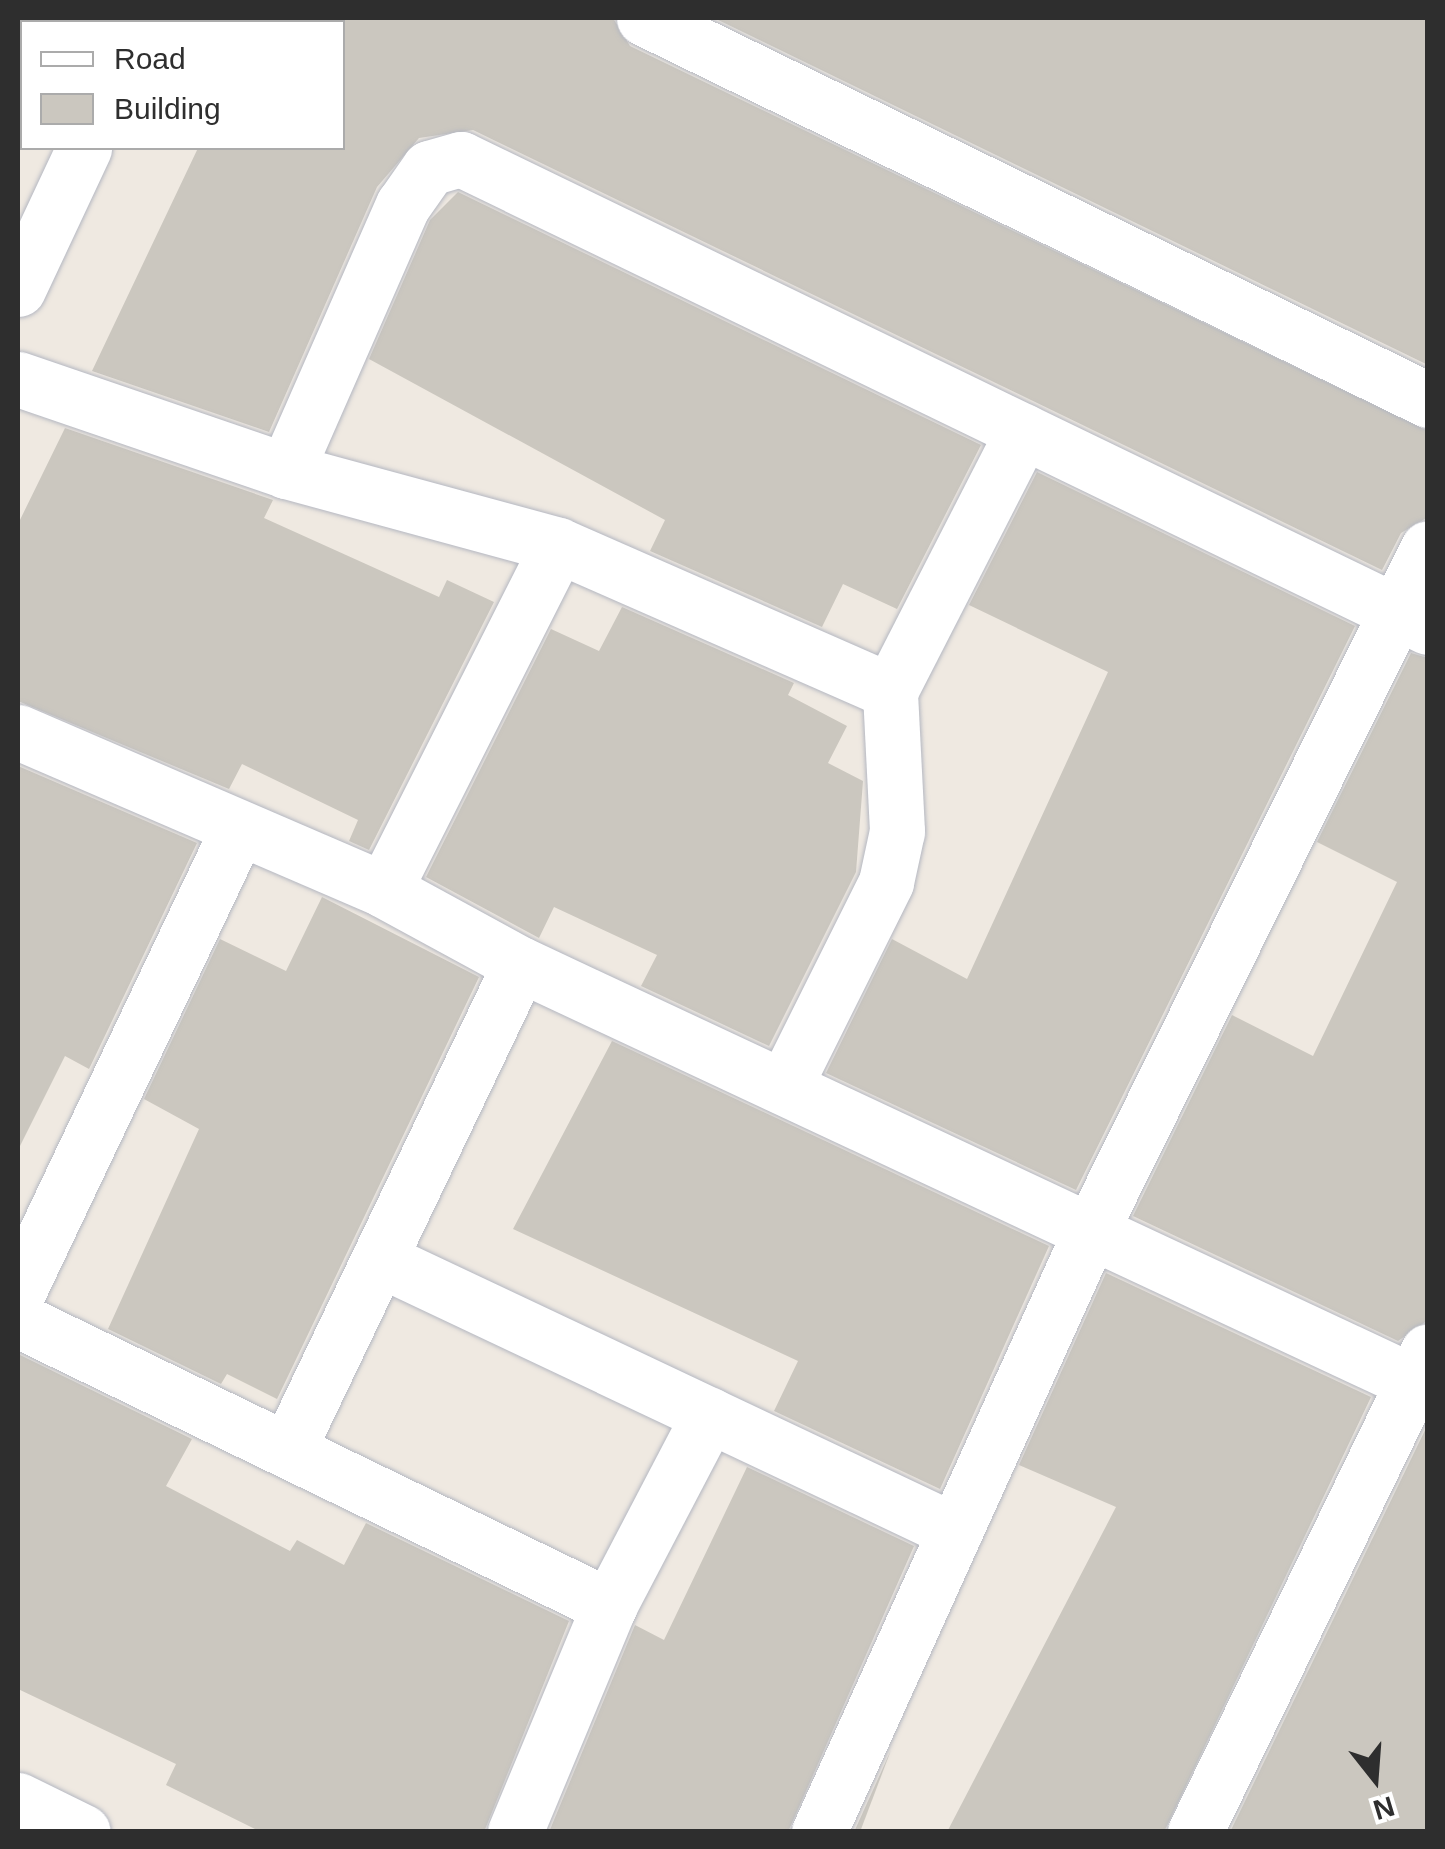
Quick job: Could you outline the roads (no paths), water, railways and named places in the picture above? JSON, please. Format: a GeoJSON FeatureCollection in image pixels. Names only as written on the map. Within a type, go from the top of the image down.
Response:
{"type":"FeatureCollection","features":[{"type":"Feature","properties":{"kind":"street"},"geometry":{"type":"LineString","coordinates":[[644,18],[1428,400]]}},
{"type":"Feature","properties":{"kind":"street"},"geometry":{"type":"LineString","coordinates":[[18,290],[83,150]]}},
{"type":"Feature","properties":{"kind":"street"},"geometry":{"type":"LineString","coordinates":[[286,471],[403,204],[429,168],[461,159],[1411,619]]}},
{"type":"Feature","properties":{"kind":"street"},"geometry":{"type":"LineString","coordinates":[[18,379],[286,471],[558,544],[890,691]]}},
{"type":"Feature","properties":{"kind":"street"},"geometry":{"type":"LineString","coordinates":[[784,1087],[886,882],[897,831],[890,691],[1024,432]]}},
{"type":"Feature","properties":{"kind":"street"},"geometry":{"type":"LineString","coordinates":[[384,890],[558,544]]}},
{"type":"Feature","properties":{"kind":"street"},"geometry":{"type":"LineString","coordinates":[[818,1832],[1092,1228],[1411,619],[1428,548]]}},
{"type":"Feature","properties":{"kind":"street"},"geometry":{"type":"LineString","coordinates":[[18,732],[236,833],[384,890],[520,964],[1092,1228],[1423,1375],[1196,1832]]}},
{"type":"Feature","properties":{"kind":"street"},"geometry":{"type":"LineString","coordinates":[[18,1292],[236,833]]}},
{"type":"Feature","properties":{"kind":"street"},"geometry":{"type":"LineString","coordinates":[[289,1447],[520,964]]}},
{"type":"Feature","properties":{"kind":"street"},"geometry":{"type":"LineString","coordinates":[[379,1259],[955,1531]]}},
{"type":"Feature","properties":{"kind":"street"},"geometry":{"type":"LineString","coordinates":[[18,1320],[289,1447],[609,1606]]}},
{"type":"Feature","properties":{"kind":"street"},"geometry":{"type":"LineString","coordinates":[[514,1832],[609,1606],[709,1415]]}},
{"type":"Feature","properties":{"kind":"street"},"geometry":{"type":"LineString","coordinates":[[18,1800],[83,1832]]}}]}
